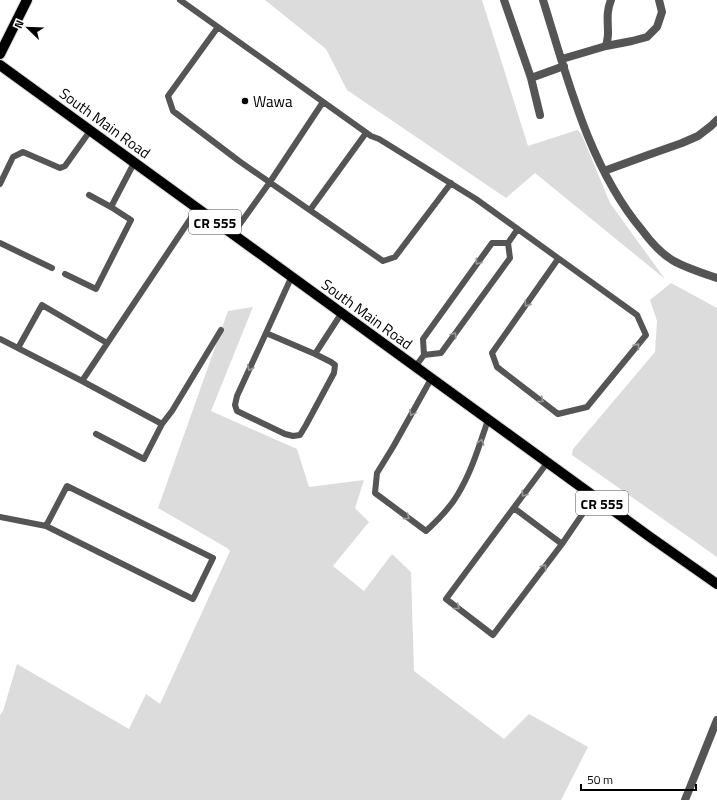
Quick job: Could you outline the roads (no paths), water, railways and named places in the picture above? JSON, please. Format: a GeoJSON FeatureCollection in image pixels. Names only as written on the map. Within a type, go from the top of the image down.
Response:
{"type":"FeatureCollection","features":[{"type":"Feature","properties":{"kind":"main road"},"geometry":{"type":"LineString","coordinates":[[0,54],[27,0]]}},
{"type":"Feature","properties":{"kind":"main road","name":"South Main Road"},"geometry":{"type":"LineString","coordinates":[[0,65],[650,538],[717,584]]}},
{"type":"Feature","properties":{"kind":"street"},"geometry":{"type":"LineString","coordinates":[[504,0],[531,78],[540,115]]}},
{"type":"Feature","properties":{"kind":"street"},"geometry":{"type":"LineString","coordinates":[[543,0],[576,105],[595,152],[611,186],[630,216],[652,243],[671,260],[717,278]]}},
{"type":"Feature","properties":{"kind":"street"},"geometry":{"type":"LineString","coordinates":[[606,46],[608,34],[608,7],[611,0]]}},
{"type":"Feature","properties":{"kind":"street"},"geometry":{"type":"LineString","coordinates":[[531,78],[563,63],[606,46],[647,37],[657,27],[662,12],[659,0]]}},
{"type":"Feature","properties":{"kind":"street"},"geometry":{"type":"LineString","coordinates":[[604,171],[698,136],[717,120]]}},
{"type":"Feature","properties":{"kind":"street"},"geometry":{"type":"LineString","coordinates":[[685,800],[717,720]]}},
{"type":"Feature","properties":{"kind":"lane"},"geometry":{"type":"LineString","coordinates":[[180,0],[366,133],[380,139],[476,199],[637,315],[646,335],[587,407],[558,414],[497,366],[492,353],[558,259]]}},
{"type":"Feature","properties":{"kind":"lane"},"geometry":{"type":"LineString","coordinates":[[218,27],[168,96],[173,111],[239,160],[383,261],[395,257],[450,183]]}},
{"type":"Feature","properties":{"kind":"lane"},"geometry":{"type":"LineString","coordinates":[[232,235],[270,182],[323,102]]}},
{"type":"Feature","properties":{"kind":"lane"},"geometry":{"type":"LineString","coordinates":[[0,184],[13,158],[23,152],[60,168],[65,166],[90,131]]}},
{"type":"Feature","properties":{"kind":"lane"},"geometry":{"type":"LineString","coordinates":[[310,210],[366,133]]}},
{"type":"Feature","properties":{"kind":"lane"},"geometry":{"type":"LineString","coordinates":[[111,207],[134,163]]}},
{"type":"Feature","properties":{"kind":"lane"},"geometry":{"type":"LineString","coordinates":[[65,274],[96,289],[131,220],[89,195]]}},
{"type":"Feature","properties":{"kind":"lane"},"geometry":{"type":"LineString","coordinates":[[82,381],[196,209]]}},
{"type":"Feature","properties":{"kind":"lane"},"geometry":{"type":"LineString","coordinates":[[424,355],[441,353],[510,258],[508,243],[517,230]]}},
{"type":"Feature","properties":{"kind":"lane"},"geometry":{"type":"LineString","coordinates":[[0,243],[52,268]]}},
{"type":"Feature","properties":{"kind":"lane"},"geometry":{"type":"LineString","coordinates":[[415,367],[424,355],[422,339],[492,243],[508,243]]}},
{"type":"Feature","properties":{"kind":"lane"},"geometry":{"type":"LineString","coordinates":[[266,333],[315,354],[335,365],[334,373],[300,434],[293,436],[285,434],[237,411],[235,405],[237,396],[291,278]]}},
{"type":"Feature","properties":{"kind":"lane"},"geometry":{"type":"LineString","coordinates":[[18,348],[42,305],[107,343]]}},
{"type":"Feature","properties":{"kind":"lane"},"geometry":{"type":"LineString","coordinates":[[315,354],[341,314]]}},
{"type":"Feature","properties":{"kind":"lane"},"geometry":{"type":"LineString","coordinates":[[96,434],[144,459],[162,424],[172,411],[221,330]]}},
{"type":"Feature","properties":{"kind":"lane"},"geometry":{"type":"LineString","coordinates":[[0,339],[162,424]]}},
{"type":"Feature","properties":{"kind":"lane"},"geometry":{"type":"LineString","coordinates":[[431,379],[377,473],[375,493],[426,531],[441,517],[458,495],[473,465],[488,420]]}},
{"type":"Feature","properties":{"kind":"lane"},"geometry":{"type":"LineString","coordinates":[[547,463],[446,599],[492,635],[562,544],[594,497]]}},
{"type":"Feature","properties":{"kind":"lane"},"geometry":{"type":"LineString","coordinates":[[0,517],[46,526],[193,599],[213,558],[67,486],[46,526]]}},
{"type":"Feature","properties":{"kind":"lane"},"geometry":{"type":"LineString","coordinates":[[514,508],[562,544]]}},
{"type":"Feature","properties":{"kind":"place","name":"Wawa"},"geometry":{"type":"Point","coordinates":[245,101]}}]}
